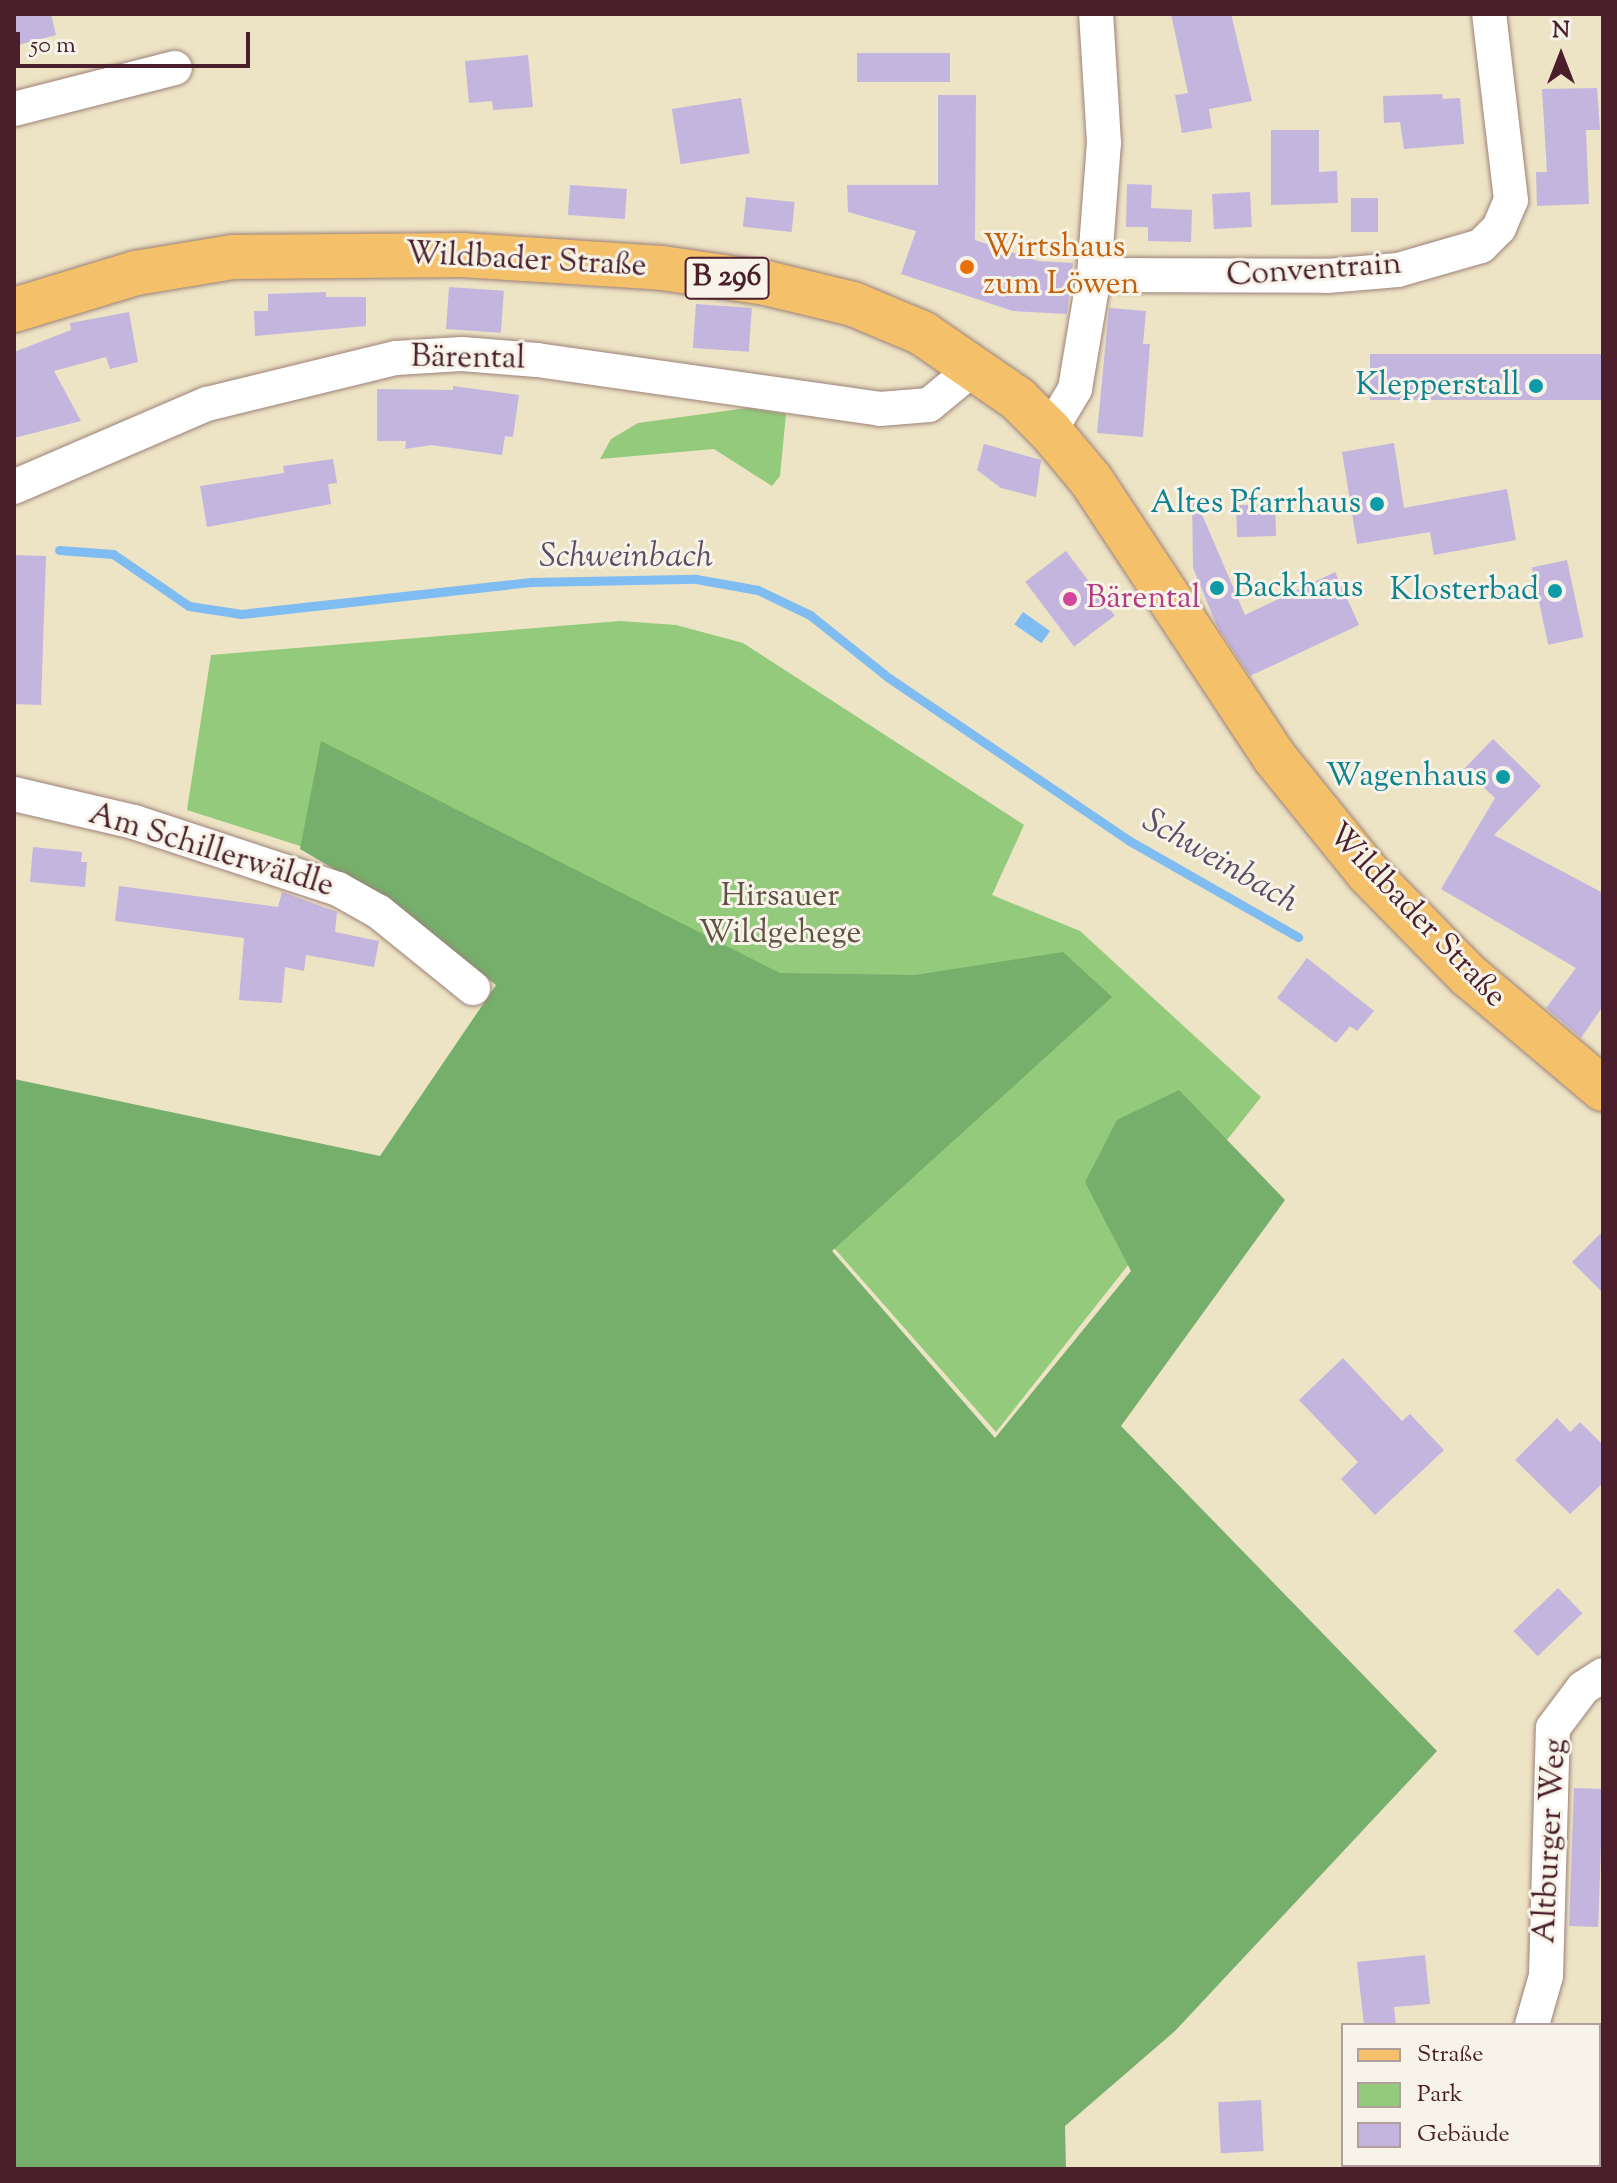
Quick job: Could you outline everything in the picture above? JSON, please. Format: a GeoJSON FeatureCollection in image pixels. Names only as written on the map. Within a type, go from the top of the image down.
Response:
{"type":"FeatureCollection","features":[{"type":"Feature","properties":{"kind":"main road","name":"Wildbader Straße"},"geometry":{"type":"LineString","coordinates":[[14,310],[136,273],[233,257],[462,255],[662,268],[766,283],[853,304],[922,333],[975,367],[1050,431],[1091,480],[1188,632],[1320,818],[1468,975],[1603,1089]]}},
{"type":"Feature","properties":{"kind":"street"},"geometry":{"type":"LineString","coordinates":[[1050,431],[1075,389],[1094,275],[1104,143],[1096,14]]}},
{"type":"Feature","properties":{"kind":"street","name":"Conventrain"},"geometry":{"type":"LineString","coordinates":[[1094,275],[1327,276],[1398,270],[1481,246],[1499,228],[1511,200],[1489,14]]}},
{"type":"Feature","properties":{"kind":"street"},"geometry":{"type":"LineString","coordinates":[[14,109],[175,68]]}},
{"type":"Feature","properties":{"kind":"street","name":"Bärental"},"geometry":{"type":"LineString","coordinates":[[14,487],[207,404],[396,358],[462,354],[537,360],[880,409],[929,405],[975,367]]}},
{"type":"Feature","properties":{"kind":"street","name":"Am Schillerwäldle"},"geometry":{"type":"LineString","coordinates":[[14,794],[134,822],[338,889],[379,912],[473,988]]}},
{"type":"Feature","properties":{"kind":"street","name":"Altburger Weg"},"geometry":{"type":"LineString","coordinates":[[1533,2023],[1546,1976],[1553,1728],[1583,1688],[1603,1675]]}},
{"type":"Feature","properties":{"kind":"green space"},"geometry":{"type":"Polygon","coordinates":[[[747,408],[786,414],[780,476],[772,486],[714,449],[600,459],[611,439],[638,423],[747,408]]]}},
{"type":"Feature","properties":{"kind":"green space","name":"Hirsauer Wildgehege"},"geometry":{"type":"Polygon","coordinates":[[[620,621],[676,625],[743,643],[1024,825],[992,895],[1080,931],[1261,1097],[996,1432],[827,1240],[338,858],[187,810],[211,655],[620,621]]]}},
{"type":"Feature","properties":{"kind":"green space"},"geometry":{"type":"Polygon","coordinates":[[[321,741],[780,973],[915,975],[1063,952],[1112,997],[832,1251],[995,1438],[1131,1271],[1085,1182],[1117,1120],[1179,1090],[1285,1200],[1121,1426],[1437,1751],[1175,2031],[1065,2126],[1066,2169],[14,2169],[14,1079],[380,1156],[496,985],[397,906],[300,849],[321,741]]]}},
{"type":"Feature","properties":{"kind":"water"},"geometry":{"type":"Polygon","coordinates":[[[1023,612],[1050,631],[1041,643],[1014,624],[1023,612]]]}},
{"type":"Feature","properties":{"kind":"building"},"geometry":{"type":"Polygon","coordinates":[[[14,14],[51,14],[56,35],[14,46],[14,14]]]}},
{"type":"Feature","properties":{"kind":"building"},"geometry":{"type":"Polygon","coordinates":[[[1171,14],[1231,14],[1252,101],[1209,109],[1212,128],[1182,133],[1175,95],[1188,93],[1171,14]]]}},
{"type":"Feature","properties":{"kind":"building"},"geometry":{"type":"Polygon","coordinates":[[[857,53],[950,53],[950,82],[857,82],[857,53]]]}},
{"type":"Feature","properties":{"kind":"building"},"geometry":{"type":"Polygon","coordinates":[[[528,55],[533,107],[493,110],[492,101],[469,103],[465,61],[528,55]]]}},
{"type":"Feature","properties":{"kind":"building"},"geometry":{"type":"Polygon","coordinates":[[[1597,88],[1600,130],[1586,130],[1589,204],[1537,206],[1536,172],[1547,172],[1542,89],[1597,88]]]}},
{"type":"Feature","properties":{"kind":"building"},"geometry":{"type":"Polygon","coordinates":[[[1442,94],[1443,99],[1460,98],[1464,144],[1404,149],[1400,122],[1384,123],[1383,96],[1442,94]]]}},
{"type":"Feature","properties":{"kind":"building"},"geometry":{"type":"Polygon","coordinates":[[[938,95],[976,95],[975,240],[1038,261],[1073,263],[1067,314],[1013,311],[901,274],[916,231],[848,212],[847,185],[938,185],[938,95]]]}},
{"type":"Feature","properties":{"kind":"building"},"geometry":{"type":"Polygon","coordinates":[[[741,98],[750,153],[681,164],[672,109],[741,98]]]}},
{"type":"Feature","properties":{"kind":"building"},"geometry":{"type":"Polygon","coordinates":[[[1271,130],[1319,130],[1319,172],[1337,171],[1338,203],[1271,205],[1271,130]]]}},
{"type":"Feature","properties":{"kind":"building"},"geometry":{"type":"Polygon","coordinates":[[[1127,184],[1152,185],[1151,208],[1192,210],[1191,242],[1148,241],[1148,227],[1126,227],[1127,184]]]}},
{"type":"Feature","properties":{"kind":"building"},"geometry":{"type":"Polygon","coordinates":[[[570,185],[627,189],[625,219],[568,215],[570,185]]]}},
{"type":"Feature","properties":{"kind":"building"},"geometry":{"type":"Polygon","coordinates":[[[1250,192],[1252,227],[1214,229],[1212,194],[1250,192]]]}},
{"type":"Feature","properties":{"kind":"building"},"geometry":{"type":"Polygon","coordinates":[[[746,197],[795,202],[792,232],[743,227],[746,197]]]}},
{"type":"Feature","properties":{"kind":"building"},"geometry":{"type":"Polygon","coordinates":[[[1351,198],[1378,198],[1378,232],[1351,232],[1351,198]]]}},
{"type":"Feature","properties":{"kind":"building"},"geometry":{"type":"Polygon","coordinates":[[[449,287],[504,291],[501,333],[446,329],[449,287]]]}},
{"type":"Feature","properties":{"kind":"building"},"geometry":{"type":"Polygon","coordinates":[[[326,292],[326,297],[366,297],[366,326],[255,336],[254,311],[268,311],[268,294],[326,292]]]}},
{"type":"Feature","properties":{"kind":"building"},"geometry":{"type":"Polygon","coordinates":[[[696,304],[752,308],[749,352],[693,348],[696,304]]]}},
{"type":"Feature","properties":{"kind":"building"},"geometry":{"type":"Polygon","coordinates":[[[1109,308],[1146,311],[1143,344],[1150,344],[1143,437],[1097,433],[1109,308]]]}},
{"type":"Feature","properties":{"kind":"building"},"geometry":{"type":"Polygon","coordinates":[[[129,312],[138,362],[110,369],[106,357],[54,371],[81,421],[14,438],[14,352],[71,330],[70,323],[129,312]]]}},
{"type":"Feature","properties":{"kind":"building"},"geometry":{"type":"Polygon","coordinates":[[[1370,354],[1603,354],[1603,400],[1370,400],[1370,354]]]}},
{"type":"Feature","properties":{"kind":"building"},"geometry":{"type":"Polygon","coordinates":[[[453,386],[519,395],[513,437],[505,436],[502,455],[431,445],[405,449],[406,441],[377,441],[377,389],[453,390],[453,386]]]}},
{"type":"Feature","properties":{"kind":"building"},"geometry":{"type":"Polygon","coordinates":[[[1394,443],[1404,508],[1507,489],[1516,540],[1434,555],[1430,532],[1357,544],[1342,452],[1394,443]]]}},
{"type":"Feature","properties":{"kind":"building"},"geometry":{"type":"Polygon","coordinates":[[[984,444],[1041,460],[1036,497],[1001,488],[977,470],[984,444]]]}},
{"type":"Feature","properties":{"kind":"building"},"geometry":{"type":"Polygon","coordinates":[[[333,459],[337,483],[328,484],[331,504],[207,527],[200,486],[284,473],[283,466],[333,459]]]}},
{"type":"Feature","properties":{"kind":"building"},"geometry":{"type":"Polygon","coordinates":[[[1192,491],[1245,615],[1335,572],[1359,625],[1250,676],[1217,626],[1193,568],[1192,491]]]}},
{"type":"Feature","properties":{"kind":"building"},"geometry":{"type":"Polygon","coordinates":[[[1275,504],[1276,536],[1237,537],[1236,505],[1275,504]]]}},
{"type":"Feature","properties":{"kind":"building","name":"Bärental"},"geometry":{"type":"Polygon","coordinates":[[[1066,551],[1115,616],[1074,646],[1025,582],[1066,551]]]}},
{"type":"Feature","properties":{"kind":"building"},"geometry":{"type":"Polygon","coordinates":[[[14,555],[46,556],[41,705],[14,704],[14,555]]]}},
{"type":"Feature","properties":{"kind":"building","name":"Klosterbad"},"geometry":{"type":"Polygon","coordinates":[[[1567,560],[1583,637],[1548,645],[1532,567],[1567,560]]]}},
{"type":"Feature","properties":{"kind":"building"},"geometry":{"type":"Polygon","coordinates":[[[1493,739],[1541,786],[1494,835],[1603,893],[1603,1006],[1581,1038],[1546,1008],[1576,968],[1441,889],[1495,798],[1464,769],[1493,739]]]}},
{"type":"Feature","properties":{"kind":"building"},"geometry":{"type":"Polygon","coordinates":[[[33,847],[82,852],[81,862],[87,862],[85,887],[30,882],[33,847]]]}},
{"type":"Feature","properties":{"kind":"building"},"geometry":{"type":"Polygon","coordinates":[[[119,886],[278,907],[282,892],[337,912],[335,932],[379,941],[374,967],[306,955],[304,971],[285,967],[282,1003],[239,1000],[244,938],[115,921],[119,886]]]}},
{"type":"Feature","properties":{"kind":"building"},"geometry":{"type":"Polygon","coordinates":[[[1307,958],[1374,1011],[1357,1031],[1350,1026],[1336,1043],[1277,998],[1307,958]]]}},
{"type":"Feature","properties":{"kind":"building"},"geometry":{"type":"Polygon","coordinates":[[[1603,1231],[1603,1293],[1572,1262],[1603,1231]]]}},
{"type":"Feature","properties":{"kind":"building"},"geometry":{"type":"Polygon","coordinates":[[[1343,1358],[1402,1421],[1410,1414],[1444,1450],[1375,1515],[1341,1479],[1358,1462],[1299,1400],[1343,1358]]]}},
{"type":"Feature","properties":{"kind":"building"},"geometry":{"type":"Polygon","coordinates":[[[1557,1418],[1570,1432],[1580,1422],[1603,1445],[1603,1483],[1570,1514],[1515,1460],[1557,1418]]]}},
{"type":"Feature","properties":{"kind":"building"},"geometry":{"type":"Polygon","coordinates":[[[1558,1588],[1582,1613],[1538,1656],[1513,1631],[1558,1588]]]}},
{"type":"Feature","properties":{"kind":"building"},"geometry":{"type":"Polygon","coordinates":[[[1574,1788],[1603,1789],[1598,1927],[1569,1926],[1574,1788]]]}},
{"type":"Feature","properties":{"kind":"building"},"geometry":{"type":"Polygon","coordinates":[[[1425,1955],[1430,2004],[1394,2007],[1396,2023],[1364,2023],[1357,1962],[1425,1955]]]}},
{"type":"Feature","properties":{"kind":"building"},"geometry":{"type":"Polygon","coordinates":[[[1261,2100],[1264,2151],[1221,2153],[1218,2102],[1261,2100]]]}},
{"type":"Feature","properties":{"kind":"waterway","name":"Schweinbach"},"geometry":{"type":"LineString","coordinates":[[59,550],[113,554],[189,606],[241,614],[533,582],[696,579],[758,590],[810,615],[889,678],[1128,840],[1298,937]]}},
{"type":"Feature","properties":{"kind":"place","name":"Wirtshaus zum Löwen"},"geometry":{"type":"Point","coordinates":[967,267]}},
{"type":"Feature","properties":{"kind":"place","name":"Klepperstall"},"geometry":{"type":"Point","coordinates":[1536,386]}},
{"type":"Feature","properties":{"kind":"place","name":"Altes Pfarrhaus"},"geometry":{"type":"Point","coordinates":[1377,504]}},
{"type":"Feature","properties":{"kind":"place","name":"Backhaus"},"geometry":{"type":"Point","coordinates":[1217,588]}},
{"type":"Feature","properties":{"kind":"place","name":"Klosterbad"},"geometry":{"type":"Point","coordinates":[1555,591]}},
{"type":"Feature","properties":{"kind":"place","name":"Bärental"},"geometry":{"type":"Point","coordinates":[1070,599]}},
{"type":"Feature","properties":{"kind":"place","name":"Wagenhaus"},"geometry":{"type":"Point","coordinates":[1503,777]}}]}
